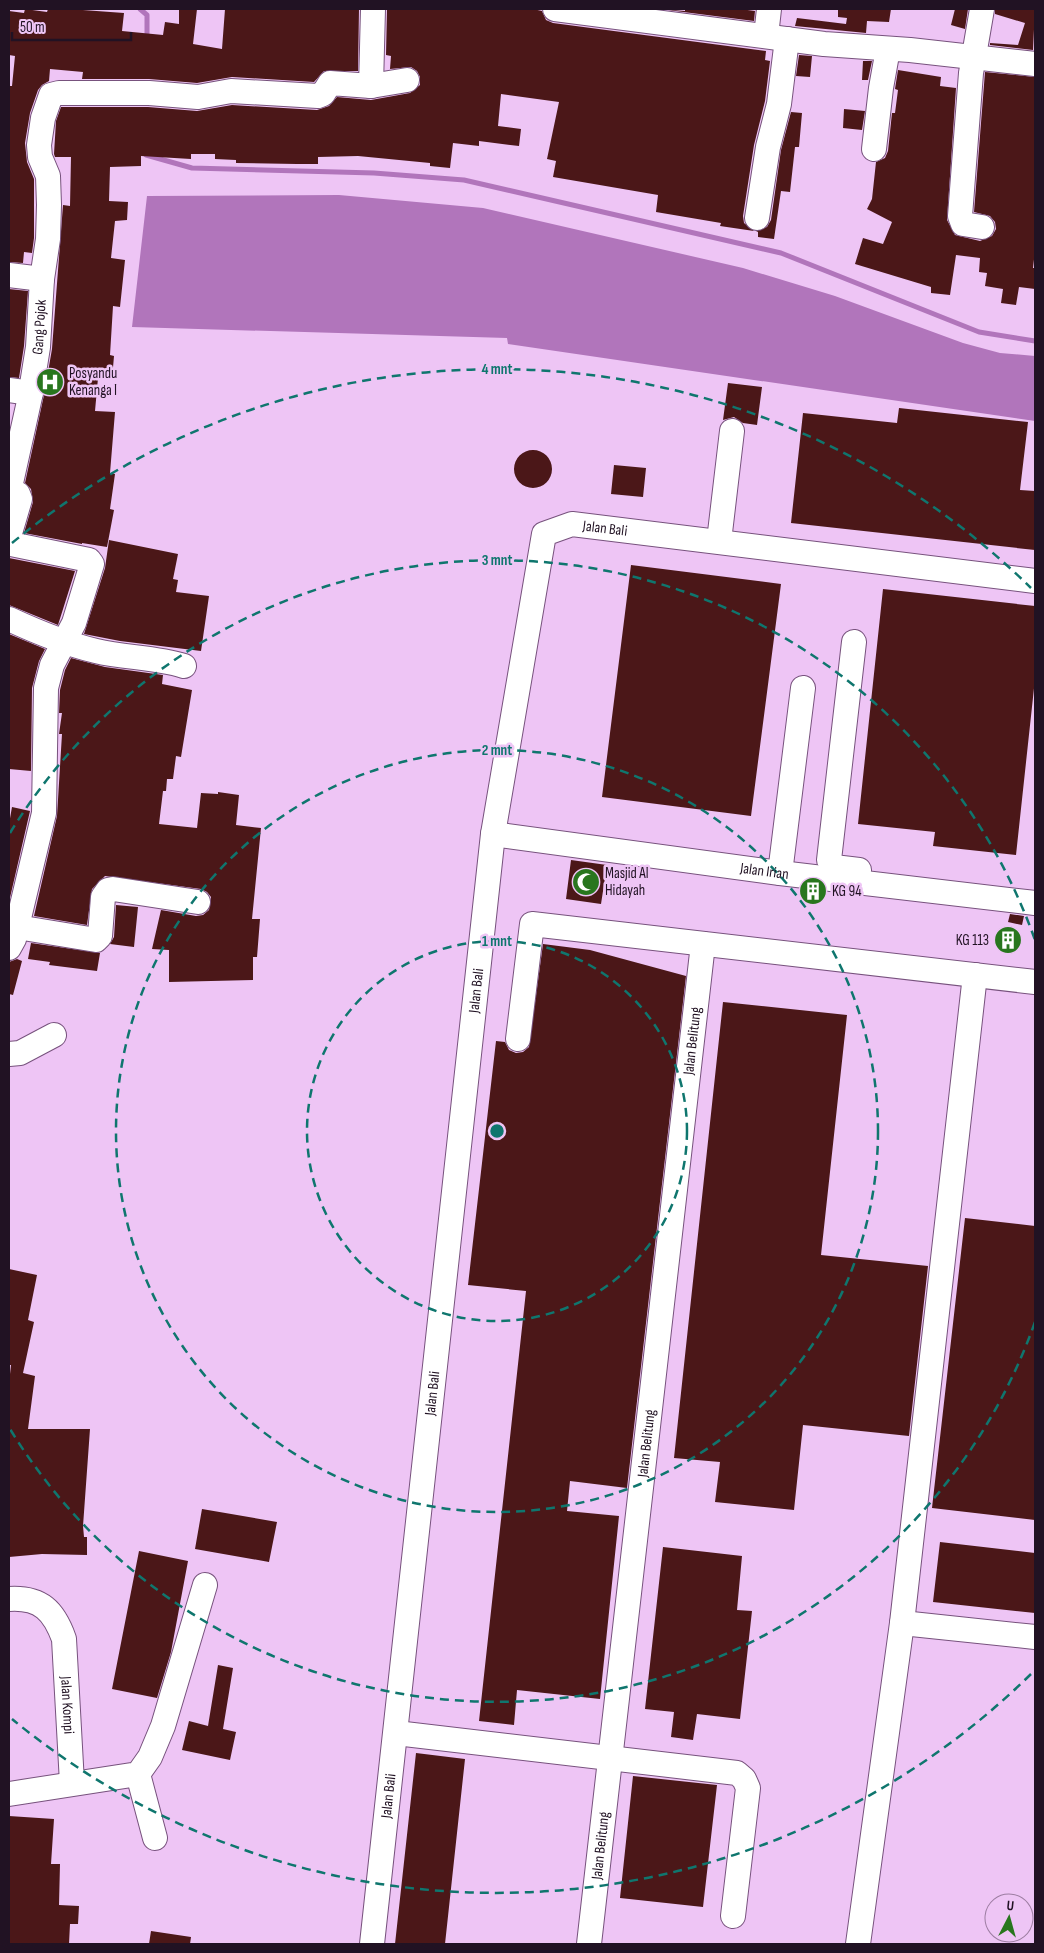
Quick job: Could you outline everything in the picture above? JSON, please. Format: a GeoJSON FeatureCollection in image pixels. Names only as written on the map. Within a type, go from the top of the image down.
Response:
{"type":"FeatureCollection","features":[{"type":"Feature","properties":{"kind":"street"},"geometry":{"type":"LineString","coordinates":[[373,9],[370,86],[407,80]]}},
{"type":"Feature","properties":{"kind":"street"},"geometry":{"type":"LineString","coordinates":[[555,9],[693,18],[777,38],[1035,64]]}},
{"type":"Feature","properties":{"kind":"street"},"geometry":{"type":"LineString","coordinates":[[758,218],[768,147],[779,104],[777,38],[769,9]]}},
{"type":"Feature","properties":{"kind":"street"},"geometry":{"type":"LineString","coordinates":[[982,9],[973,57],[964,134],[960,220],[963,224],[982,227]]}},
{"type":"Feature","properties":{"kind":"street"},"geometry":{"type":"LineString","coordinates":[[874,150],[888,48]]}},
{"type":"Feature","properties":{"kind":"street","name":"Gang Pojok"},"geometry":{"type":"LineString","coordinates":[[10,492],[20,391],[38,348],[42,279],[48,239],[48,176],[40,157],[40,145],[48,98],[59,93],[198,97],[231,91],[318,96],[330,83],[370,86]]}},
{"type":"Feature","properties":{"kind":"street"},"geometry":{"type":"LineString","coordinates":[[9,275],[42,279]]}},
{"type":"Feature","properties":{"kind":"street"},"geometry":{"type":"LineString","coordinates":[[719,541],[732,431]]}},
{"type":"Feature","properties":{"kind":"street"},"geometry":{"type":"LineString","coordinates":[[10,492],[18,494],[20,499],[10,532],[11,544],[89,560],[92,564],[74,623],[52,665],[46,688],[44,814],[13,938],[96,940],[100,936],[103,898],[108,890],[113,889],[198,902]]}},
{"type":"Feature","properties":{"kind":"street","name":"Jalan Bali"},"geometry":{"type":"LineString","coordinates":[[372,1944],[493,834],[544,534],[572,524],[1035,581]]}},
{"type":"Feature","properties":{"kind":"street"},"geometry":{"type":"LineString","coordinates":[[9,619],[64,642],[98,652],[159,660],[184,666]]}},
{"type":"Feature","properties":{"kind":"street"},"geometry":{"type":"LineString","coordinates":[[854,642],[829,860],[831,863],[834,867],[1035,889]]}},
{"type":"Feature","properties":{"kind":"street"},"geometry":{"type":"LineString","coordinates":[[780,873],[803,688]]}},
{"type":"Feature","properties":{"kind":"street","name":"Jalan Irian"},"geometry":{"type":"LineString","coordinates":[[493,834],[780,873],[1035,903]]}},
{"type":"Feature","properties":{"kind":"street"},"geometry":{"type":"LineString","coordinates":[[518,1039],[532,924],[1035,982]]}},
{"type":"Feature","properties":{"kind":"street","name":"Jalan Belitung"},"geometry":{"type":"LineString","coordinates":[[589,1944],[703,944]]}},
{"type":"Feature","properties":{"kind":"street"},"geometry":{"type":"LineString","coordinates":[[858,1944],[902,1624],[975,975]]}},
{"type":"Feature","properties":{"kind":"street"},"geometry":{"type":"LineString","coordinates":[[9,1054],[20,1053],[54,1035]]}},
{"type":"Feature","properties":{"kind":"street"},"geometry":{"type":"LineString","coordinates":[[9,1794],[138,1774],[150,1758],[164,1726],[205,1584]]}},
{"type":"Feature","properties":{"kind":"street","name":"Jalan Kompi"},"geometry":{"type":"LineString","coordinates":[[9,1599],[20,1598],[46,1608],[57,1621],[64,1639],[72,1783]]}},
{"type":"Feature","properties":{"kind":"street"},"geometry":{"type":"LineString","coordinates":[[902,1624],[1035,1637]]}},
{"type":"Feature","properties":{"kind":"street"},"geometry":{"type":"LineString","coordinates":[[396,1733],[737,1773],[744,1779],[748,1788],[734,1916]]}},
{"type":"Feature","properties":{"kind":"street"},"geometry":{"type":"LineString","coordinates":[[138,1774],[154,1838]]}},
{"type":"Feature","properties":{"kind":"shaded area"},"geometry":{"type":"Polygon","coordinates":[[[339,195],[483,208],[743,268],[835,296],[963,343],[1000,353],[1035,356],[1035,421],[508,344],[507,338],[132,327],[147,196],[339,195]]]}},
{"type":"Feature","properties":{"kind":"building"},"geometry":{"type":"Polygon","coordinates":[[[25,9],[47,12],[48,9],[69,9],[124,13],[122,31],[163,35],[165,22],[179,24],[179,9],[197,9],[193,44],[222,49],[225,9],[359,9],[358,71],[324,71],[314,82],[232,77],[197,83],[149,79],[82,79],[83,72],[50,69],[49,81],[38,90],[30,113],[25,143],[27,162],[34,179],[34,238],[32,253],[24,252],[23,263],[9,262],[9,86],[12,86],[15,56],[9,55],[9,11],[24,13],[25,9]]]}},
{"type":"Feature","properties":{"kind":"building"},"geometry":{"type":"Polygon","coordinates":[[[387,9],[533,9],[542,11],[546,20],[553,23],[766,51],[765,60],[770,61],[765,101],[754,145],[743,216],[744,223],[754,231],[720,226],[721,223],[656,212],[658,195],[553,177],[556,161],[547,159],[559,102],[501,94],[498,126],[521,129],[519,146],[479,141],[479,146],[453,143],[450,168],[430,166],[430,163],[358,156],[318,157],[318,164],[236,163],[236,160],[215,159],[215,154],[191,154],[191,159],[141,156],[141,166],[110,167],[109,201],[128,202],[127,220],[115,221],[111,258],[125,260],[120,307],[113,306],[110,355],[114,356],[112,379],[98,378],[95,411],[115,412],[110,473],[115,474],[110,509],[114,510],[107,547],[24,533],[33,502],[31,489],[25,483],[52,349],[63,205],[70,206],[71,157],[55,157],[54,154],[56,121],[61,107],[148,107],[197,111],[232,105],[317,110],[329,106],[337,97],[371,100],[410,93],[420,85],[420,77],[417,71],[411,67],[390,69],[391,56],[386,55],[387,9]]]}},
{"type":"Feature","properties":{"kind":"building"},"geometry":{"type":"Polygon","coordinates":[[[660,9],[685,11],[685,9],[740,9],[755,11],[754,21],[660,9]]]}},
{"type":"Feature","properties":{"kind":"building"},"geometry":{"type":"Polygon","coordinates":[[[838,9],[891,9],[889,22],[867,21],[866,33],[795,26],[797,18],[846,24],[847,18],[838,17],[838,9]]]}},
{"type":"Feature","properties":{"kind":"building"},"geometry":{"type":"Polygon","coordinates":[[[955,9],[968,9],[965,29],[951,25],[955,9]]]}},
{"type":"Feature","properties":{"kind":"building"},"geometry":{"type":"Polygon","coordinates":[[[995,9],[1035,9],[1033,50],[990,45],[990,43],[1018,45],[1025,23],[995,14],[995,9]]]}},
{"type":"Feature","properties":{"kind":"building"},"geometry":{"type":"Polygon","coordinates":[[[799,55],[812,56],[810,77],[796,76],[799,55]]]}},
{"type":"Feature","properties":{"kind":"building"},"geometry":{"type":"Polygon","coordinates":[[[863,61],[872,61],[868,80],[862,80],[863,61]]]}},
{"type":"Feature","properties":{"kind":"building"},"geometry":{"type":"Polygon","coordinates":[[[898,70],[941,77],[940,86],[956,88],[947,220],[955,235],[980,241],[992,236],[996,229],[995,222],[990,216],[974,212],[985,72],[1035,77],[1035,251],[1033,268],[1035,268],[1035,289],[1019,287],[1016,305],[1001,303],[1003,289],[985,286],[987,273],[979,272],[980,258],[956,255],[950,295],[931,293],[931,287],[855,264],[863,238],[883,244],[892,222],[867,209],[872,199],[876,162],[885,158],[888,151],[892,113],[895,113],[898,90],[895,89],[898,70]]]}},
{"type":"Feature","properties":{"kind":"building"},"geometry":{"type":"Polygon","coordinates":[[[844,109],[865,111],[862,130],[843,128],[844,109]]]}},
{"type":"Feature","properties":{"kind":"building"},"geometry":{"type":"Polygon","coordinates":[[[791,112],[802,113],[799,147],[795,147],[790,192],[781,191],[774,239],[758,237],[758,232],[756,231],[767,227],[771,220],[781,150],[791,112]]]}},
{"type":"Feature","properties":{"kind":"building"},"geometry":{"type":"Polygon","coordinates":[[[9,289],[28,291],[24,346],[19,378],[9,377],[9,289]]]}},
{"type":"Feature","properties":{"kind":"building"},"geometry":{"type":"Polygon","coordinates":[[[728,383],[762,387],[757,425],[743,423],[734,417],[723,420],[728,383]]]}},
{"type":"Feature","properties":{"kind":"building"},"geometry":{"type":"Polygon","coordinates":[[[899,408],[1028,422],[1020,490],[1035,491],[1035,550],[791,523],[803,413],[897,423],[899,408]]]}},
{"type":"Feature","properties":{"kind":"building"},"geometry":{"type":"Polygon","coordinates":[[[533,450],[547,455],[552,469],[547,483],[533,488],[519,483],[514,469],[519,455],[533,450]]]}},
{"type":"Feature","properties":{"kind":"building"},"geometry":{"type":"Polygon","coordinates":[[[614,465],[646,468],[643,497],[611,494],[614,465]]]}},
{"type":"Feature","properties":{"kind":"building"},"geometry":{"type":"Polygon","coordinates":[[[109,540],[178,554],[173,579],[178,580],[176,592],[209,596],[201,651],[120,641],[84,634],[105,568],[109,540]]]}},
{"type":"Feature","properties":{"kind":"building"},"geometry":{"type":"Polygon","coordinates":[[[9,558],[75,571],[58,625],[9,605],[9,558]]]}},
{"type":"Feature","properties":{"kind":"building"},"geometry":{"type":"Polygon","coordinates":[[[631,565],[781,584],[751,816],[602,797],[631,565]]]}},
{"type":"Feature","properties":{"kind":"building"},"geometry":{"type":"Polygon","coordinates":[[[883,589],[1035,606],[1035,679],[1016,855],[933,846],[935,832],[858,824],[883,589]]]}},
{"type":"Feature","properties":{"kind":"building"},"geometry":{"type":"Polygon","coordinates":[[[9,634],[45,649],[39,661],[32,688],[31,771],[9,769],[9,634]]]}},
{"type":"Feature","properties":{"kind":"building"},"geometry":{"type":"Polygon","coordinates":[[[71,658],[105,667],[163,675],[162,684],[192,690],[181,757],[176,756],[173,779],[167,779],[166,791],[163,791],[159,824],[197,828],[201,793],[218,794],[218,792],[239,795],[236,825],[261,828],[252,919],[260,919],[257,957],[253,957],[253,980],[169,982],[169,950],[152,949],[161,910],[196,916],[203,915],[209,910],[211,897],[201,889],[105,876],[92,889],[87,925],[34,916],[57,816],[62,734],[59,734],[62,713],[59,713],[60,690],[65,670],[71,658]]]}},
{"type":"Feature","properties":{"kind":"building"},"geometry":{"type":"Polygon","coordinates":[[[12,807],[30,811],[9,902],[9,824],[12,807]]]}},
{"type":"Feature","properties":{"kind":"building","name":"Masjid Al Hidayah"},"geometry":{"type":"Polygon","coordinates":[[[571,860],[607,865],[601,904],[566,899],[571,860]]]}},
{"type":"Feature","properties":{"kind":"building"},"geometry":{"type":"Polygon","coordinates":[[[806,890],[820,892],[820,898],[805,896],[806,890]]]}},
{"type":"Feature","properties":{"kind":"building"},"geometry":{"type":"Polygon","coordinates":[[[116,905],[138,907],[134,947],[110,944],[114,937],[116,905]]]}},
{"type":"Feature","properties":{"kind":"building"},"geometry":{"type":"Polygon","coordinates":[[[1010,914],[1024,916],[1022,925],[1008,922],[1010,914]]]}},
{"type":"Feature","properties":{"kind":"building"},"geometry":{"type":"Polygon","coordinates":[[[31,943],[100,953],[97,971],[49,965],[50,962],[28,959],[31,943]]]}},
{"type":"Feature","properties":{"kind":"building"},"geometry":{"type":"Polygon","coordinates":[[[543,944],[590,950],[686,976],[627,1488],[570,1481],[567,1511],[619,1516],[600,1699],[517,1690],[514,1725],[479,1721],[526,1291],[468,1285],[496,1041],[505,1042],[509,1050],[516,1053],[523,1052],[529,1047],[543,944]]]}},
{"type":"Feature","properties":{"kind":"building"},"geometry":{"type":"Polygon","coordinates":[[[17,959],[22,961],[13,995],[9,994],[9,962],[17,959]]]}},
{"type":"Feature","properties":{"kind":"building"},"geometry":{"type":"Polygon","coordinates":[[[723,1002],[847,1015],[821,1255],[928,1266],[909,1436],[803,1425],[794,1510],[715,1502],[720,1462],[674,1458],[723,1002]]]}},
{"type":"Feature","properties":{"kind":"building"},"geometry":{"type":"Polygon","coordinates":[[[965,1218],[1035,1226],[1035,1520],[932,1508],[965,1218]]]}},
{"type":"Feature","properties":{"kind":"building"},"geometry":{"type":"Polygon","coordinates":[[[9,1269],[37,1275],[28,1320],[34,1322],[23,1373],[35,1376],[28,1429],[90,1429],[83,1526],[84,1537],[87,1537],[87,1555],[42,1554],[9,1557],[9,1383],[11,1365],[9,1365],[9,1269]]]}},
{"type":"Feature","properties":{"kind":"building"},"geometry":{"type":"Polygon","coordinates":[[[202,1509],[277,1522],[269,1562],[195,1549],[202,1509]]]}},
{"type":"Feature","properties":{"kind":"building"},"geometry":{"type":"Polygon","coordinates":[[[940,1542],[1035,1553],[1035,1613],[933,1602],[940,1542]]]}},
{"type":"Feature","properties":{"kind":"building"},"geometry":{"type":"Polygon","coordinates":[[[663,1547],[742,1556],[737,1610],[752,1611],[740,1719],[697,1714],[693,1740],[671,1737],[674,1712],[645,1709],[663,1547]]]}},
{"type":"Feature","properties":{"kind":"building"},"geometry":{"type":"Polygon","coordinates":[[[139,1551],[188,1561],[171,1652],[157,1698],[112,1689],[139,1551]]]}},
{"type":"Feature","properties":{"kind":"building"},"geometry":{"type":"Polygon","coordinates":[[[218,1665],[233,1668],[223,1729],[236,1732],[230,1760],[182,1750],[189,1721],[208,1726],[218,1665]]]}},
{"type":"Feature","properties":{"kind":"building"},"geometry":{"type":"Polygon","coordinates":[[[416,1753],[465,1759],[445,1944],[395,1944],[416,1753]]]}},
{"type":"Feature","properties":{"kind":"building"},"geometry":{"type":"Polygon","coordinates":[[[633,1776],[717,1785],[703,1907],[620,1898],[633,1776]]]}},
{"type":"Feature","properties":{"kind":"building"},"geometry":{"type":"Polygon","coordinates":[[[9,1816],[54,1819],[51,1864],[60,1864],[59,1905],[79,1906],[78,1924],[70,1924],[69,1944],[9,1944],[9,1816]]]}},
{"type":"Feature","properties":{"kind":"building"},"geometry":{"type":"Polygon","coordinates":[[[151,1931],[191,1937],[190,1944],[149,1944],[151,1931]]]}},
{"type":"Feature","properties":{"kind":"waterway"},"geometry":{"type":"LineString","coordinates":[[140,9],[147,15],[147,40]]}},
{"type":"Feature","properties":{"kind":"waterway"},"geometry":{"type":"LineString","coordinates":[[146,155],[192,168],[374,173],[464,180],[781,253],[979,332],[1035,341]]}},
{"type":"Feature","properties":{"kind":"place","name":"Posyandu Kenanga I"},"geometry":{"type":"Point","coordinates":[50,382]}},
{"type":"Feature","properties":{"kind":"place","name":"Masjid Al Hidayah"},"geometry":{"type":"Point","coordinates":[586,882]}},
{"type":"Feature","properties":{"kind":"place","name":"KG 94"},"geometry":{"type":"Point","coordinates":[813,891]}},
{"type":"Feature","properties":{"kind":"place","name":"KG 113"},"geometry":{"type":"Point","coordinates":[1008,940]}}]}
